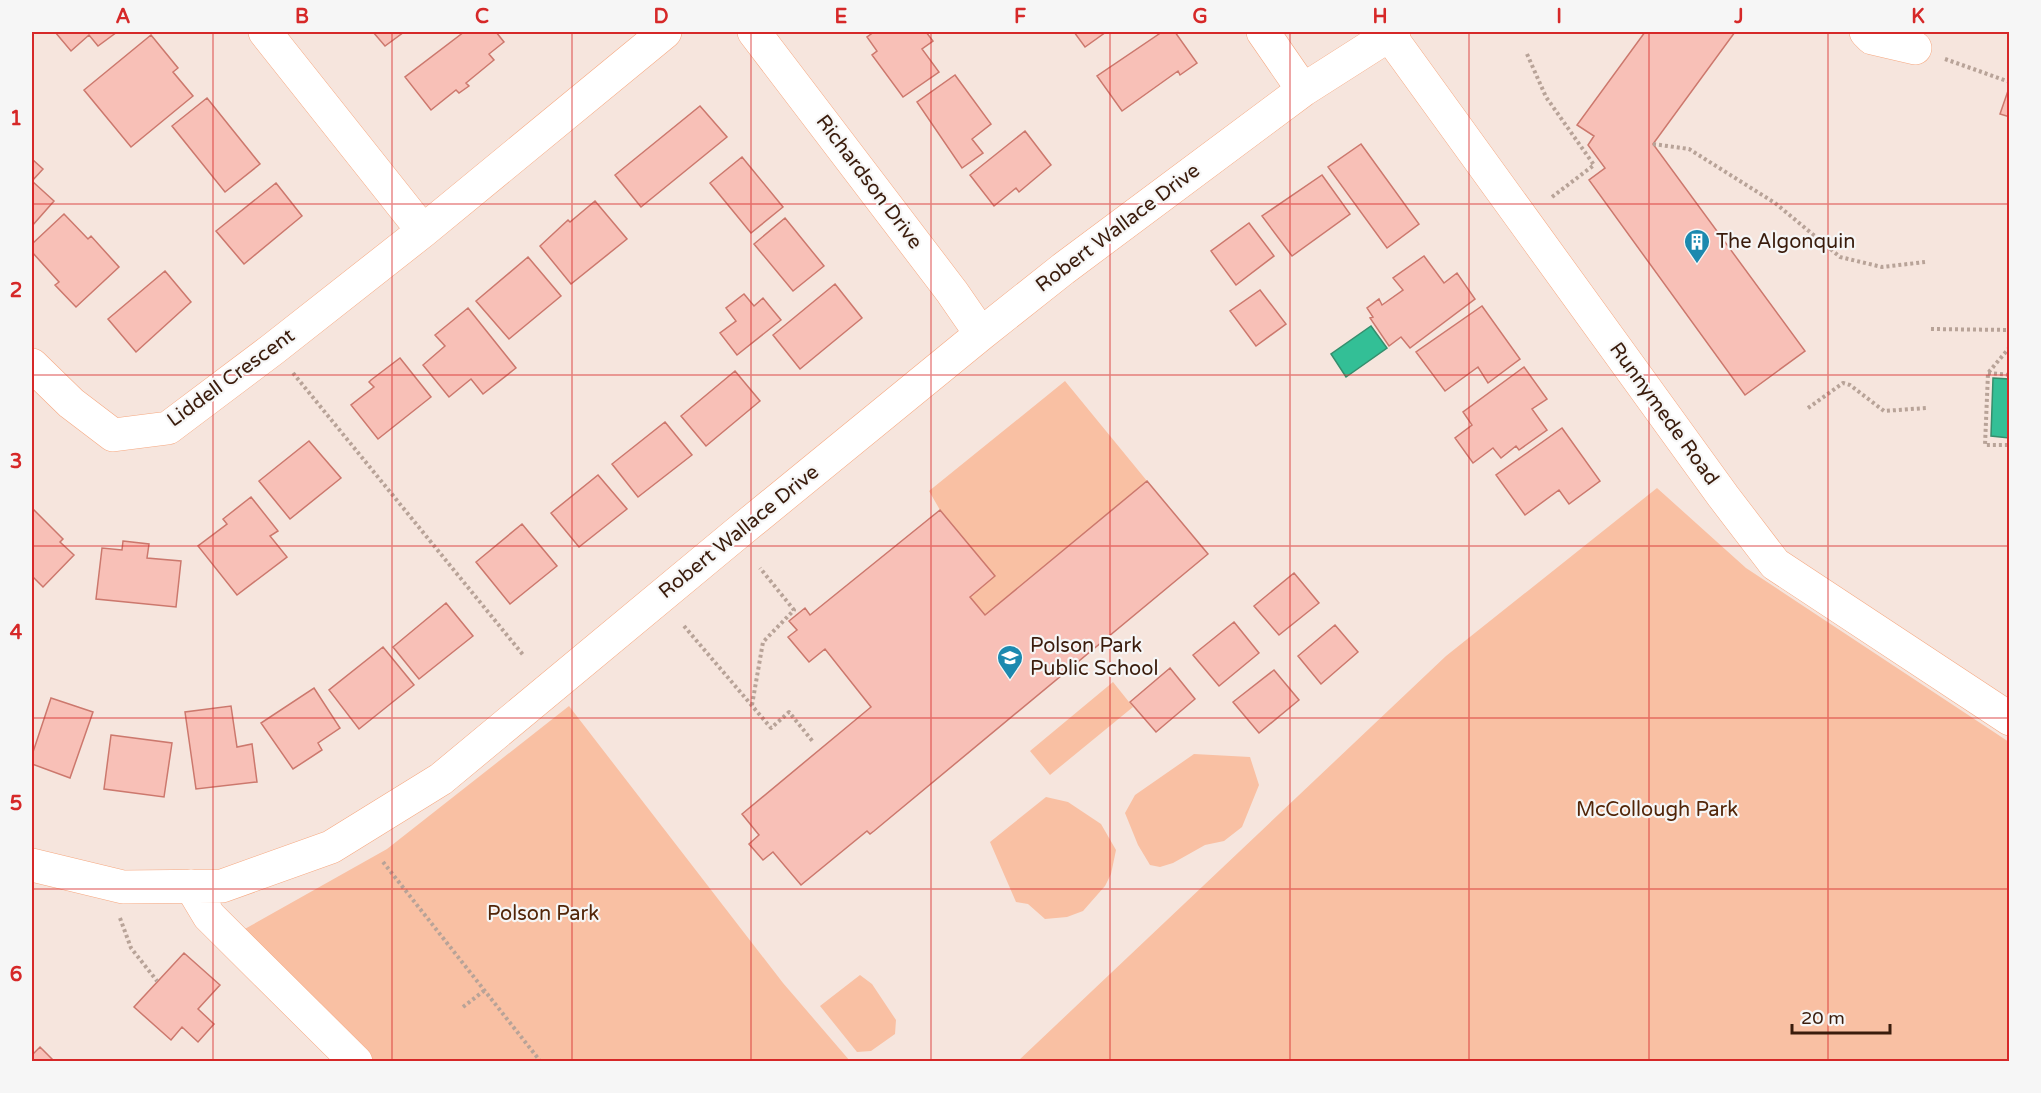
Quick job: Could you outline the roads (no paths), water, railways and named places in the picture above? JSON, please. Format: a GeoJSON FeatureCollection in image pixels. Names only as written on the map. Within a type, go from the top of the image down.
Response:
{"type":"FeatureCollection","features":[{"type":"Feature","properties":{"kind":"street"},"geometry":{"type":"LineString","coordinates":[[265,32],[423,231]]}},
{"type":"Feature","properties":{"kind":"street","name":"Liddell Crescent"},"geometry":{"type":"LineString","coordinates":[[32,365],[71,403],[113,435],[168,428],[423,231],[664,32]]}},
{"type":"Feature","properties":{"kind":"street","name":"Richardson Drive"},"geometry":{"type":"LineString","coordinates":[[754,32],[952,292],[981,334]]}},
{"type":"Feature","properties":{"kind":"street"},"geometry":{"type":"LineString","coordinates":[[1263,32],[1303,90]]}},
{"type":"Feature","properties":{"kind":"street"},"geometry":{"type":"LineString","coordinates":[[1866,32],[1872,38],[1915,48]]}},
{"type":"Feature","properties":{"kind":"street","name":"Robert Wallace Drive"},"geometry":{"type":"LineString","coordinates":[[32,865],[123,887],[222,886],[331,847],[441,779],[709,556],[1072,262],[1303,90],[1392,34]]}},
{"type":"Feature","properties":{"kind":"street","name":"Runnymede Road"},"geometry":{"type":"LineString","coordinates":[[1392,34],[1716,486],[1775,564],[2010,719]]}},
{"type":"Feature","properties":{"kind":"street"},"geometry":{"type":"LineString","coordinates":[[191,886],[208,916],[356,1062]]}},
{"type":"Feature","properties":{"kind":"place","name":"The Algonquin"},"geometry":{"type":"Point","coordinates":[1697,265]}},
{"type":"Feature","properties":{"kind":"place","name":"Polson Park Public School"},"geometry":{"type":"Point","coordinates":[1010,681]}},
{"type":"Feature","properties":{"kind":"park label","name":"McCollough Park"},"geometry":{"type":"Point","coordinates":[1657,810]}},
{"type":"Feature","properties":{"kind":"park label","name":"Polson Park"},"geometry":{"type":"Point","coordinates":[543,914]}}]}
